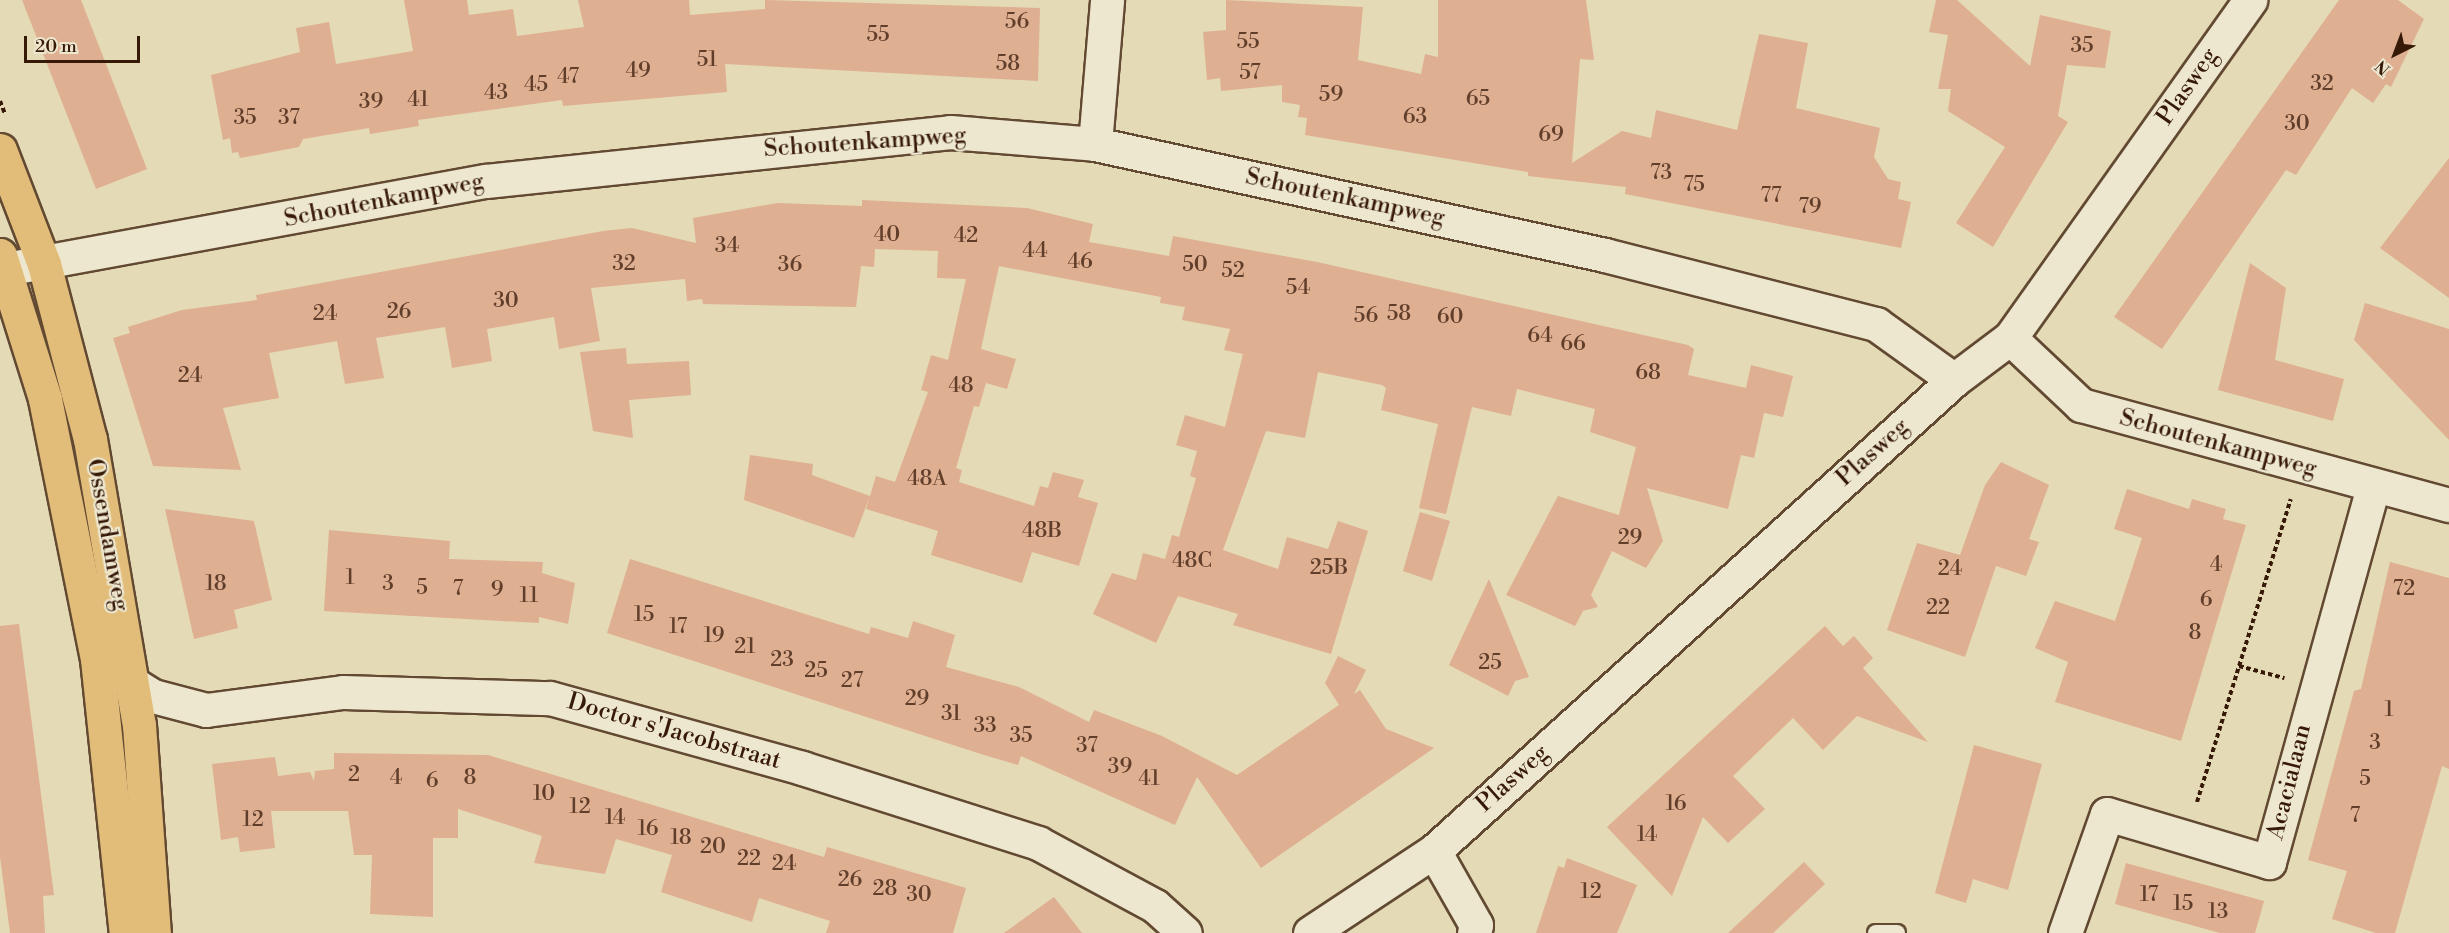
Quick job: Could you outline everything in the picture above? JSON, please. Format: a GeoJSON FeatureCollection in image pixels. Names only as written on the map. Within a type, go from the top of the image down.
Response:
{"type":"FeatureCollection","features":[{"type":"Feature","properties":{"kind":"main road","name":"Ossendamweg"},"geometry":{"type":"LineString","coordinates":[[0,150],[44,264],[90,439],[132,682],[154,933]]}},
{"type":"Feature","properties":{"kind":"main road","name":"Ossendamweg"},"geometry":{"type":"LineString","coordinates":[[2,264],[45,399],[98,659],[126,933]]}},
{"type":"Feature","properties":{"kind":"street"},"geometry":{"type":"LineString","coordinates":[[1095,144],[1107,0]]}},
{"type":"Feature","properties":{"kind":"street","name":"Plasweg"},"geometry":{"type":"LineString","coordinates":[[1310,933],[1434,851],[1954,380],[2010,338],[2250,0]]}},
{"type":"Feature","properties":{"kind":"street","name":"Schoutenkampweg"},"geometry":{"type":"LineString","coordinates":[[2,264],[44,264],[509,178],[950,132],[1095,144],[1605,255],[1876,324],[1954,380]]}},
{"type":"Feature","properties":{"kind":"street","name":"Schoutenkampweg"},"geometry":{"type":"LineString","coordinates":[[2010,338],[2081,405],[2301,465],[2373,488],[2449,506]]}},
{"type":"Feature","properties":{"kind":"street","name":"Acacialaan"},"geometry":{"type":"LineString","coordinates":[[2065,933],[2107,814],[2269,862],[2314,686],[2373,488]]}},
{"type":"Feature","properties":{"kind":"street","name":"Doctor s'Jacobstraat"},"geometry":{"type":"LineString","coordinates":[[132,682],[153,696],[206,710],[343,692],[550,698],[802,768],[1038,843],[1155,906],[1185,933]]}},
{"type":"Feature","properties":{"kind":"street"},"geometry":{"type":"LineString","coordinates":[[1434,851],[1476,925],[1474,933]]}},
{"type":"Feature","properties":{"kind":"lane"},"geometry":{"type":"LineString","coordinates":[[1876,933],[1898,933]]}},
{"type":"Feature","properties":{"kind":"path"},"geometry":{"type":"LineString","coordinates":[[2186,837],[2301,465]]}},
{"type":"Feature","properties":{"kind":"path"},"geometry":{"type":"LineString","coordinates":[[2239,666],[2314,686]]}},
{"type":"Feature","properties":{"kind":"building"},"geometry":{"type":"Polygon","coordinates":[[[22,0],[81,0],[147,169],[96,189],[22,0]]]}},
{"type":"Feature","properties":{"kind":"building"},"geometry":{"type":"Polygon","coordinates":[[[404,0],[467,0],[469,15],[513,9],[517,36],[584,27],[578,0],[689,0],[690,15],[765,9],[765,0],[1040,8],[1038,81],[725,64],[727,92],[563,106],[562,100],[418,120],[419,126],[370,134],[369,128],[303,139],[299,147],[240,158],[238,152],[232,153],[230,138],[223,140],[211,75],[300,52],[296,28],[329,22],[336,64],[413,51],[404,0]]]}},
{"type":"Feature","properties":{"kind":"building"},"geometry":{"type":"Polygon","coordinates":[[[1226,0],[1363,7],[1358,60],[1421,74],[1425,54],[1438,57],[1438,0],[1586,0],[1594,60],[1580,59],[1572,163],[1622,131],[1651,138],[1656,110],[1737,130],[1759,34],[1808,43],[1796,108],[1880,128],[1874,157],[1888,179],[1901,182],[1898,199],[1911,202],[1901,248],[1625,194],[1626,187],[1528,176],[1528,172],[1305,135],[1307,118],[1298,117],[1300,105],[1282,102],[1282,85],[1221,91],[1220,78],[1207,80],[1203,32],[1226,30],[1226,0]]]}},
{"type":"Feature","properties":{"kind":"building"},"geometry":{"type":"Polygon","coordinates":[[[1936,0],[1957,0],[2030,66],[2040,15],[2111,31],[2105,68],[2067,65],[2058,116],[2068,122],[1993,247],[1956,223],[2005,147],[1948,111],[1951,89],[1938,89],[1948,35],[1929,32],[1936,0]]]}},
{"type":"Feature","properties":{"kind":"building"},"geometry":{"type":"Polygon","coordinates":[[[2339,0],[2398,0],[2424,19],[2391,87],[2386,84],[2373,103],[2352,88],[2296,175],[2286,170],[2162,349],[2114,317],[2339,0]]]}},
{"type":"Feature","properties":{"kind":"building"},"geometry":{"type":"Polygon","coordinates":[[[2449,158],[2449,298],[2380,248],[2449,158]]]}},
{"type":"Feature","properties":{"kind":"building"},"geometry":{"type":"Polygon","coordinates":[[[862,200],[1027,208],[1093,224],[1089,242],[1169,256],[1173,236],[1317,262],[1688,345],[1694,349],[1688,375],[1746,388],[1751,365],[1793,376],[1783,417],[1764,413],[1754,458],[1741,455],[1728,509],[1647,488],[1663,541],[1646,568],[1612,551],[1591,595],[1598,607],[1583,611],[1575,626],[1506,595],[1558,496],[1619,515],[1636,447],[1590,432],[1595,409],[1517,389],[1511,416],[1472,407],[1446,514],[1419,508],[1438,424],[1381,410],[1386,388],[1382,385],[1318,372],[1305,438],[1266,431],[1223,550],[1278,569],[1287,537],[1328,549],[1338,521],[1368,531],[1331,654],[1233,625],[1238,614],[1178,596],[1156,643],[1093,614],[1112,573],[1136,580],[1143,553],[1165,559],[1172,535],[1179,537],[1196,478],[1190,476],[1197,451],[1176,445],[1185,415],[1225,427],[1243,354],[1224,350],[1230,329],[1182,320],[1185,307],[1160,303],[1161,297],[999,266],[981,349],[1016,359],[1007,389],[986,383],[979,407],[974,406],[956,468],[962,470],[959,482],[1034,506],[1040,486],[1048,488],[1053,472],[1084,480],[1078,497],[1098,503],[1079,566],[1032,552],[1022,583],[931,555],[938,531],[866,509],[876,476],[895,482],[928,392],[921,390],[931,355],[948,360],[966,279],[937,278],[938,251],[875,249],[874,267],[861,266],[856,307],[703,304],[702,299],[687,301],[685,279],[591,288],[600,341],[559,349],[554,317],[487,329],[492,361],[452,368],[445,327],[376,338],[384,378],[345,384],[337,341],[269,353],[279,398],[223,408],[241,470],[153,466],[113,338],[130,333],[128,327],[182,310],[257,300],[256,295],[603,231],[632,228],[696,243],[693,218],[777,203],[862,206],[862,200]]]}},
{"type":"Feature","properties":{"kind":"building"},"geometry":{"type":"Polygon","coordinates":[[[2250,263],[2286,288],[2275,360],[2344,379],[2333,421],[2218,390],[2250,263]]]}},
{"type":"Feature","properties":{"kind":"building"},"geometry":{"type":"Polygon","coordinates":[[[2365,303],[2449,329],[2449,440],[2354,340],[2365,303]]]}},
{"type":"Feature","properties":{"kind":"building"},"geometry":{"type":"Polygon","coordinates":[[[626,348],[627,364],[689,361],[691,395],[629,400],[633,438],[593,431],[580,352],[626,348]]]}},
{"type":"Feature","properties":{"kind":"building"},"geometry":{"type":"Polygon","coordinates":[[[750,455],[813,464],[812,475],[870,496],[854,538],[744,500],[750,455]]]}},
{"type":"Feature","properties":{"kind":"building"},"geometry":{"type":"Polygon","coordinates":[[[2001,462],[2049,485],[2029,539],[2039,542],[2026,576],[1996,566],[1965,657],[1887,630],[1917,543],[1960,555],[1985,485],[2001,462]]]}},
{"type":"Feature","properties":{"kind":"building"},"geometry":{"type":"Polygon","coordinates":[[[2127,489],[2189,509],[2192,499],[2226,509],[2223,519],[2246,525],[2181,741],[2055,702],[2068,662],[2035,648],[2055,601],[2115,621],[2142,538],[2114,529],[2127,489]]]}},
{"type":"Feature","properties":{"kind":"building"},"geometry":{"type":"Polygon","coordinates":[[[165,509],[254,521],[272,600],[234,610],[238,628],[194,639],[165,509]]]}},
{"type":"Feature","properties":{"kind":"building"},"geometry":{"type":"Polygon","coordinates":[[[1420,512],[1450,521],[1432,581],[1403,571],[1420,512]]]}},
{"type":"Feature","properties":{"kind":"building"},"geometry":{"type":"Polygon","coordinates":[[[329,530],[450,541],[449,559],[543,562],[542,573],[575,583],[568,624],[539,617],[539,623],[324,611],[329,530]]]}},
{"type":"Feature","properties":{"kind":"building"},"geometry":{"type":"Polygon","coordinates":[[[630,559],[869,634],[871,627],[908,638],[913,621],[955,635],[946,667],[1019,687],[1089,722],[1094,710],[1162,736],[1237,775],[1339,705],[1325,683],[1338,656],[1366,670],[1354,694],[1360,690],[1386,729],[1434,748],[1261,868],[1197,777],[1175,825],[1021,756],[1018,765],[984,755],[607,633],[630,559]]]}},
{"type":"Feature","properties":{"kind":"building"},"geometry":{"type":"Polygon","coordinates":[[[2390,562],[2449,578],[2449,769],[2442,766],[2395,933],[2376,933],[2332,919],[2347,871],[2308,860],[2354,691],[2361,689],[2390,562]]]}},
{"type":"Feature","properties":{"kind":"building"},"geometry":{"type":"Polygon","coordinates":[[[1489,579],[1529,677],[1515,681],[1508,696],[1449,665],[1489,579]]]}},
{"type":"Feature","properties":{"kind":"building"},"geometry":{"type":"Polygon","coordinates":[[[19,624],[54,895],[43,896],[45,933],[10,933],[0,857],[0,626],[19,624]]]}},
{"type":"Feature","properties":{"kind":"building"},"geometry":{"type":"Polygon","coordinates":[[[1825,626],[1843,646],[1854,636],[1873,658],[1863,668],[1928,742],[1857,716],[1823,750],[1793,718],[1733,776],[1765,809],[1728,843],[1703,817],[1672,896],[1607,827],[1825,626]]]}},
{"type":"Feature","properties":{"kind":"building"},"geometry":{"type":"Polygon","coordinates":[[[1974,745],[2042,764],[2008,890],[1973,879],[1966,903],[1935,893],[1974,745]]]}},
{"type":"Feature","properties":{"kind":"building"},"geometry":{"type":"Polygon","coordinates":[[[334,753],[488,755],[824,857],[827,847],[966,888],[953,933],[826,933],[830,921],[759,898],[752,922],[661,892],[672,855],[616,839],[605,874],[534,863],[542,836],[458,809],[458,838],[433,838],[433,917],[370,914],[372,855],[354,855],[348,811],[271,811],[275,848],[240,852],[238,837],[221,840],[212,764],[275,757],[278,776],[310,772],[314,781],[315,771],[334,769],[334,753]]]}},
{"type":"Feature","properties":{"kind":"building"},"geometry":{"type":"Polygon","coordinates":[[[1567,858],[1637,885],[1617,933],[1536,933],[1558,866],[1564,868],[1567,858]]]}},
{"type":"Feature","properties":{"kind":"building"},"geometry":{"type":"Polygon","coordinates":[[[1804,862],[1825,884],[1773,933],[1728,933],[1804,862]]]}},
{"type":"Feature","properties":{"kind":"building"},"geometry":{"type":"Polygon","coordinates":[[[2126,863],[2264,901],[2255,933],[2220,933],[2115,904],[2126,863]]]}},
{"type":"Feature","properties":{"kind":"building"},"geometry":{"type":"Polygon","coordinates":[[[1054,897],[1082,933],[1004,933],[1054,897]]]}}]}
